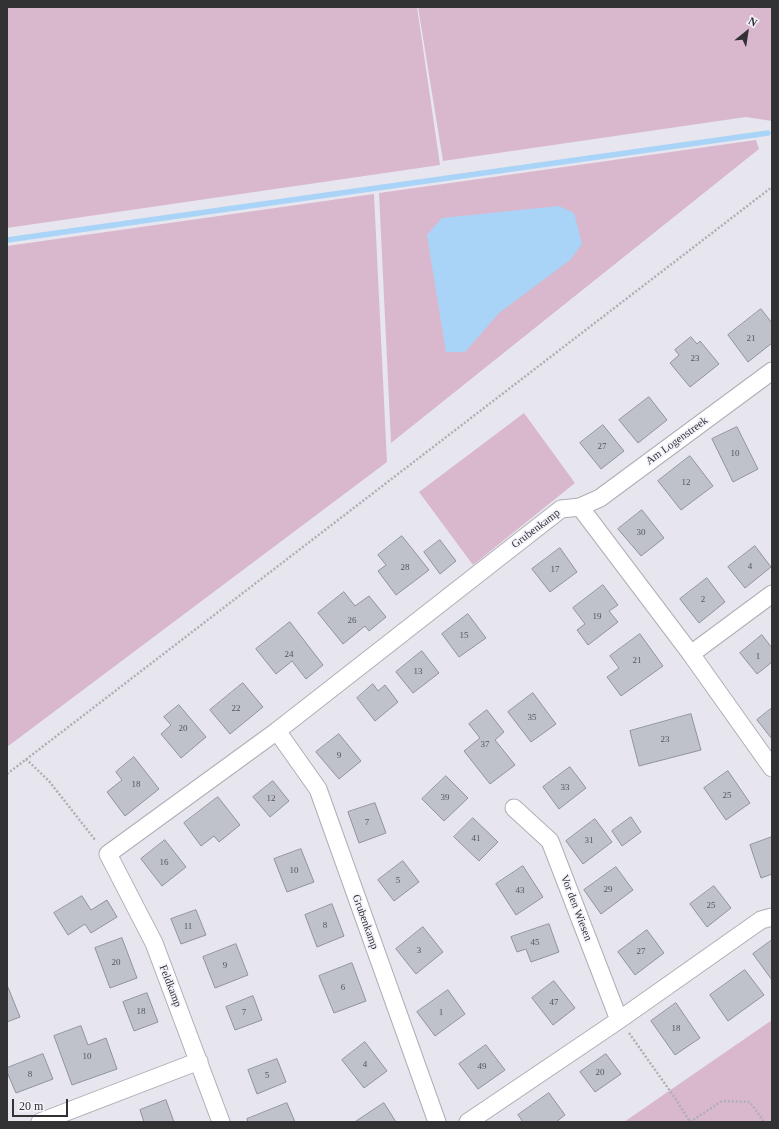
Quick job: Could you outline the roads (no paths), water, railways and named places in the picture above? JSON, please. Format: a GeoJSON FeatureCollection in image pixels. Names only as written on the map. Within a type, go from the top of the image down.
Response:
{"type":"FeatureCollection","features":[{"type":"Feature","properties":{"kind":"street","name":"Am Logenstreek"},"geometry":{"type":"LineString","coordinates":[[580,507],[600,498],[772,371]]}},
{"type":"Feature","properties":{"kind":"street"},"geometry":{"type":"LineString","coordinates":[[580,507],[691,654],[772,768]]}},
{"type":"Feature","properties":{"kind":"street","name":"Grubenkamp"},"geometry":{"type":"LineString","coordinates":[[108,854],[277,731],[561,509],[580,507]]}},
{"type":"Feature","properties":{"kind":"street"},"geometry":{"type":"LineString","coordinates":[[691,654],[772,594]]}},
{"type":"Feature","properties":{"kind":"street","name":"Grubenkamp"},"geometry":{"type":"LineString","coordinates":[[277,731],[318,789],[437,1122]]}},
{"type":"Feature","properties":{"kind":"street","name":"Vor den Wiesen"},"geometry":{"type":"LineString","coordinates":[[514,808],[550,841],[619,1020]]}},
{"type":"Feature","properties":{"kind":"street","name":"Feldkamp"},"geometry":{"type":"LineString","coordinates":[[108,854],[154,943],[221,1122]]}},
{"type":"Feature","properties":{"kind":"street"},"geometry":{"type":"LineString","coordinates":[[468,1122],[619,1020],[761,920],[772,917]]}},
{"type":"Feature","properties":{"kind":"street"},"geometry":{"type":"LineString","coordinates":[[40,1122],[199,1061]]}},
{"type":"Feature","properties":{"kind":"water"},"geometry":{"type":"Polygon","coordinates":[[[559,206],[574,213],[582,244],[570,260],[499,313],[465,352],[446,352],[427,235],[442,218],[559,206]]]}},
{"type":"Feature","properties":{"kind":"waterway"},"geometry":{"type":"LineString","coordinates":[[7,240],[768,133]]}}]}
